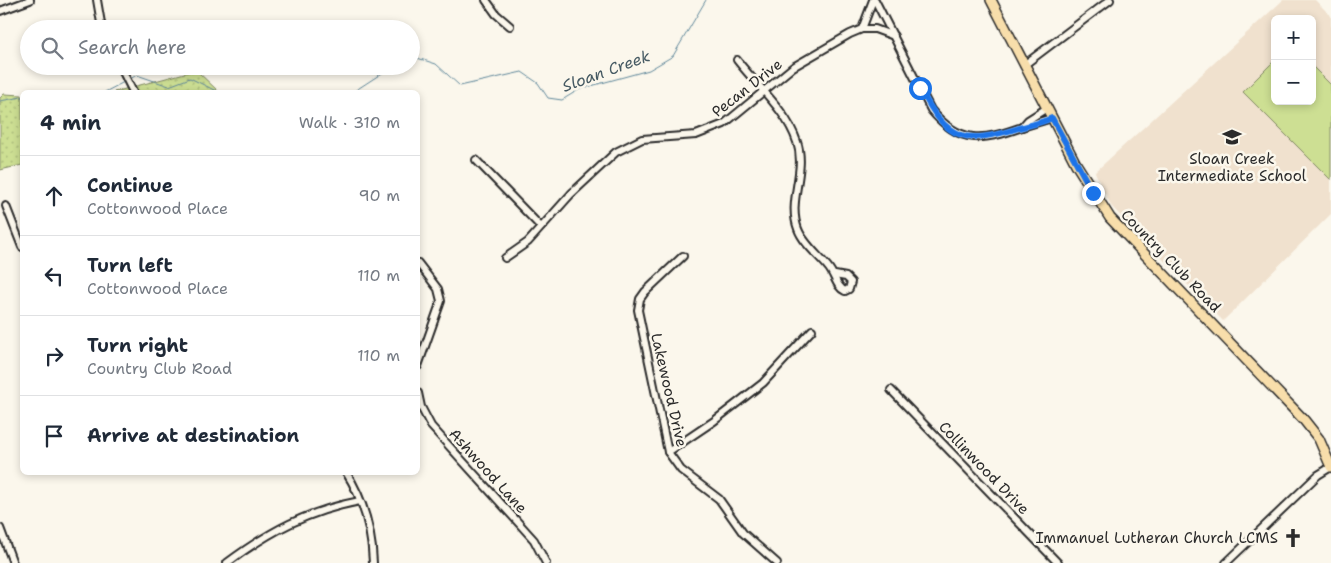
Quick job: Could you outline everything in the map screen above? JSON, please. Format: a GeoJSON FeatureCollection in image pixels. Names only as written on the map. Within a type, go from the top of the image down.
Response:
{"type":"FeatureCollection","features":[{"type":"Feature","properties":{"kind":"main road","name":"Country Club Road"},"geometry":{"type":"LineString","coordinates":[[991,0],[1052,118],[1093,193],[1110,218],[1304,420],[1319,439],[1331,467]]}},
{"type":"Feature","properties":{"kind":"street"},"geometry":{"type":"LineString","coordinates":[[0,11],[30,0]]}},
{"type":"Feature","properties":{"kind":"street"},"geometry":{"type":"LineString","coordinates":[[97,0],[100,20]]}},
{"type":"Feature","properties":{"kind":"street"},"geometry":{"type":"LineString","coordinates":[[486,0],[496,14],[510,26]]}},
{"type":"Feature","properties":{"kind":"street"},"geometry":{"type":"LineString","coordinates":[[874,0],[862,29],[875,29],[894,36]]}},
{"type":"Feature","properties":{"kind":"street"},"geometry":{"type":"LineString","coordinates":[[874,0],[931,110],[950,129],[963,136],[996,137],[1052,118]]}},
{"type":"Feature","properties":{"kind":"street"},"geometry":{"type":"LineString","coordinates":[[1024,64],[1110,0]]}},
{"type":"Feature","properties":{"kind":"street","name":"Pecan Drive"},"geometry":{"type":"LineString","coordinates":[[505,258],[528,242],[571,194],[616,152],[642,140],[696,135],[724,124],[793,67],[862,29]]}},
{"type":"Feature","properties":{"kind":"street"},"geometry":{"type":"LineString","coordinates":[[737,60],[789,125],[798,143],[801,160],[794,212],[798,230],[835,275]]}},
{"type":"Feature","properties":{"kind":"street"},"geometry":{"type":"LineString","coordinates":[[124,75],[132,90]]}},
{"type":"Feature","properties":{"kind":"street"},"geometry":{"type":"LineString","coordinates":[[1022,128],[1028,120],[1047,108]]}},
{"type":"Feature","properties":{"kind":"street"},"geometry":{"type":"LineString","coordinates":[[476,160],[541,227]]}},
{"type":"Feature","properties":{"kind":"street"},"geometry":{"type":"LineString","coordinates":[[6,206],[20,242]]}},
{"type":"Feature","properties":{"kind":"street","name":"Lakewood Drive"},"geometry":{"type":"LineString","coordinates":[[683,256],[645,292],[640,299],[638,310],[668,452],[681,470],[719,499],[743,533],[777,563]]}},
{"type":"Feature","properties":{"kind":"street"},"geometry":{"type":"LineString","coordinates":[[420,266],[438,289],[440,301],[420,360]]}},
{"type":"Feature","properties":{"kind":"street"},"geometry":{"type":"LineString","coordinates":[[668,452],[714,421],[763,383],[812,330]]}},
{"type":"Feature","properties":{"kind":"street","name":"Collinwood Drive"},"geometry":{"type":"LineString","coordinates":[[892,390],[1058,563]]}},
{"type":"Feature","properties":{"kind":"street","name":"Ashwood Lane"},"geometry":{"type":"LineString","coordinates":[[420,402],[431,426],[534,540],[546,563]]}},
{"type":"Feature","properties":{"kind":"street"},"geometry":{"type":"LineString","coordinates":[[1226,563],[1318,475],[1331,467]]}},
{"type":"Feature","properties":{"kind":"street"},"geometry":{"type":"LineString","coordinates":[[347,475],[360,501],[371,536],[373,563]]}},
{"type":"Feature","properties":{"kind":"street"},"geometry":{"type":"LineString","coordinates":[[227,563],[286,524],[336,506],[360,501]]}},
{"type":"Feature","properties":{"kind":"street"},"geometry":{"type":"LineString","coordinates":[[0,528],[13,563]]}},
{"type":"Feature","properties":{"kind":"shaded area","name":"Sloan Creek Intermediate School"},"geometry":{"type":"Polygon","coordinates":[[[1283,0],[1315,0],[1331,16],[1331,214],[1223,321],[1111,206],[1095,172],[1283,0]]]}},
{"type":"Feature","properties":{"kind":"green space"},"geometry":{"type":"Polygon","coordinates":[[[1271,64],[1271,105],[1316,105],[1316,70],[1331,85],[1331,180],[1243,92],[1271,64]]]}},
{"type":"Feature","properties":{"kind":"green space"},"geometry":{"type":"Polygon","coordinates":[[[177,75],[201,75],[217,90],[121,90],[177,75]]]}},
{"type":"Feature","properties":{"kind":"green space"},"geometry":{"type":"Polygon","coordinates":[[[4,94],[20,95],[20,165],[0,170],[0,98],[4,94]]]}},
{"type":"Feature","properties":{"kind":"waterway","name":"Sloan Creek"},"geometry":{"type":"LineString","coordinates":[[420,59],[436,64],[460,86],[522,72],[538,83],[548,98],[562,100],[580,89],[649,70],[673,56],[706,0]]}},
{"type":"Feature","properties":{"kind":"waterway","name":"Sloan Creek"},"geometry":{"type":"LineString","coordinates":[[130,79],[137,75]]}},
{"type":"Feature","properties":{"kind":"waterway","name":"Sloan Creek"},"geometry":{"type":"LineString","coordinates":[[137,75],[169,86],[190,78],[214,90]]}},
{"type":"Feature","properties":{"kind":"waterway","name":"Sloan Creek"},"geometry":{"type":"LineString","coordinates":[[356,90],[379,75]]}},
{"type":"Feature","properties":{"kind":"waterway","name":"Sloan Creek"},"geometry":{"type":"LineString","coordinates":[[109,90],[124,82]]}},
{"type":"Feature","properties":{"kind":"waterway","name":"Sloan Creek"},"geometry":{"type":"LineString","coordinates":[[0,101],[20,97]]}},
{"type":"Feature","properties":{"kind":"place","name":"Sloan Creek Intermediate School"},"geometry":{"type":"Point","coordinates":[1232,137]}},
{"type":"Feature","properties":{"kind":"place","name":"Immanuel Lutheran Church LCMS"},"geometry":{"type":"Point","coordinates":[1293,538]}},
{"type":"Feature","properties":{"kind":"route"},"geometry":{"type":"LineString","coordinates":[[920,88],[931,110],[940,121],[950,129],[967,137],[996,137],[1042,123],[1052,118],[1093,193]]}}]}
